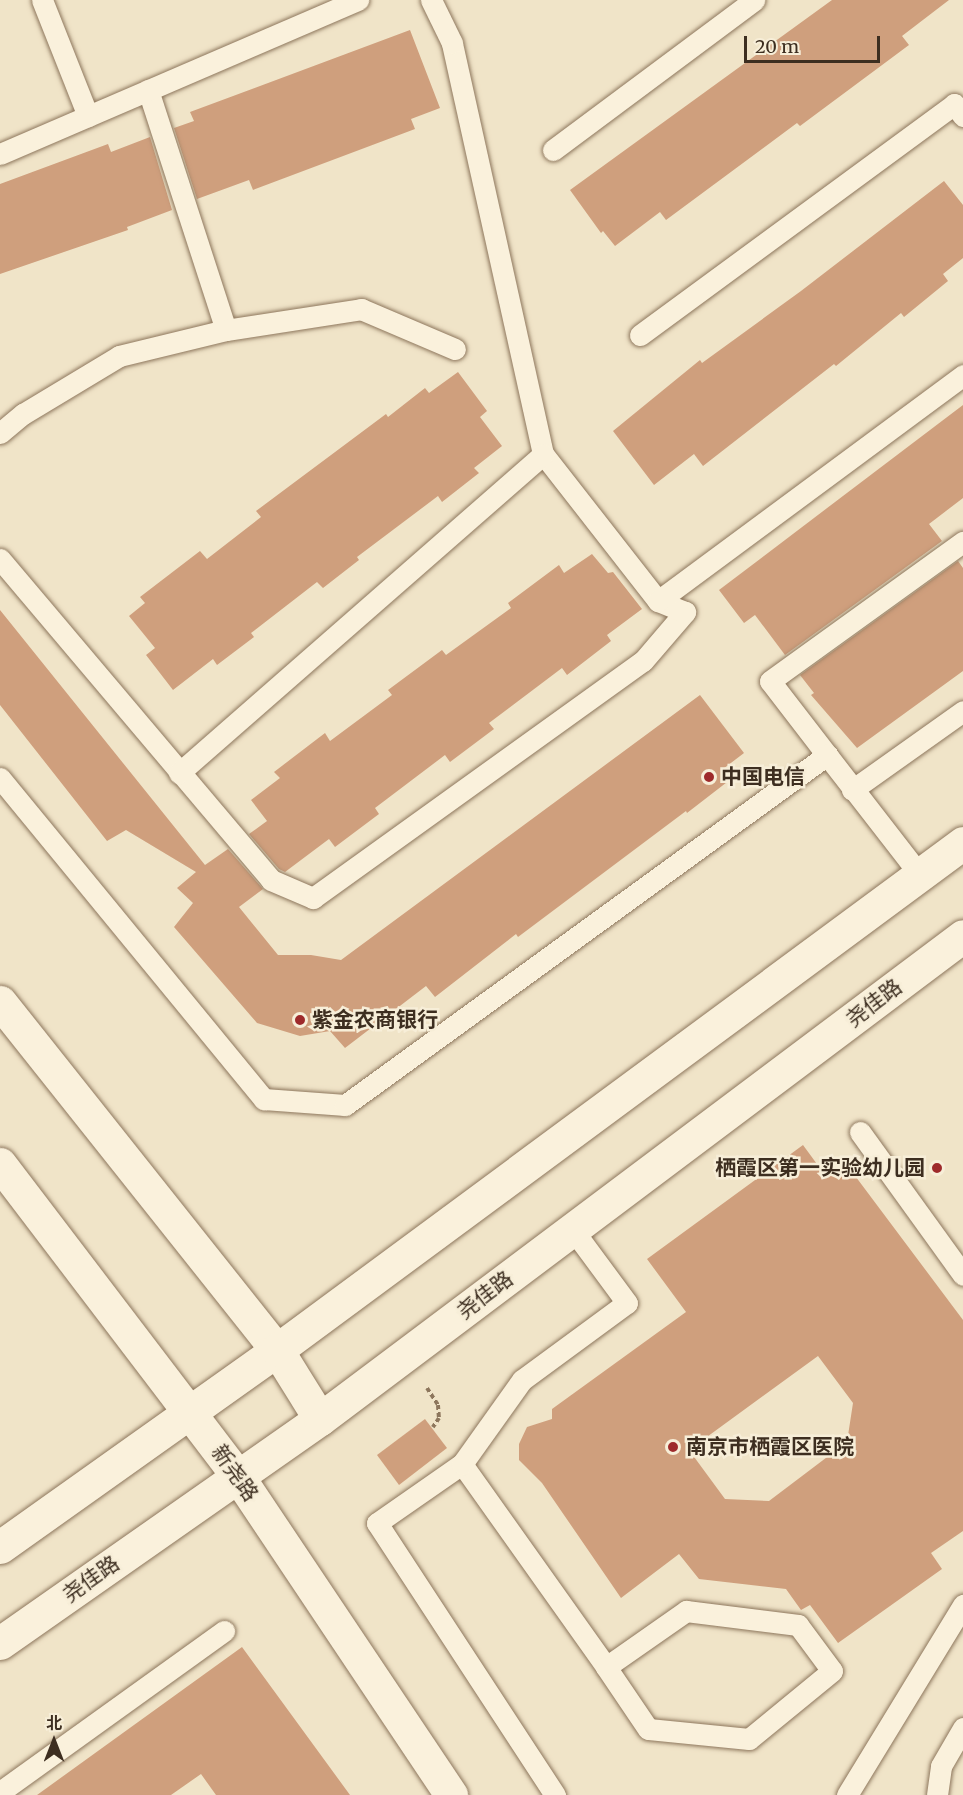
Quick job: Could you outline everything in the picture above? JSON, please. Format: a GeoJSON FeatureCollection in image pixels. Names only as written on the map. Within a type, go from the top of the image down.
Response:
{"type":"FeatureCollection","features":[{"type":"Feature","properties":{"kind":"main road"},"geometry":{"type":"LineString","coordinates":[[0,1546],[277,1350],[963,843]]}},
{"type":"Feature","properties":{"kind":"main road","name":"尧佳路"},"geometry":{"type":"LineString","coordinates":[[0,1643],[320,1419],[963,936]]}},
{"type":"Feature","properties":{"kind":"main road"},"geometry":{"type":"LineString","coordinates":[[0,1002],[277,1350],[320,1419]]}},
{"type":"Feature","properties":{"kind":"main road","name":"新尧路"},"geometry":{"type":"LineString","coordinates":[[0,1164],[237,1475],[451,1795]]}},
{"type":"Feature","properties":{"kind":"lane"},"geometry":{"type":"LineString","coordinates":[[42,0],[88,116]]}},
{"type":"Feature","properties":{"kind":"lane"},"geometry":{"type":"LineString","coordinates":[[0,154],[358,0]]}},
{"type":"Feature","properties":{"kind":"lane"},"geometry":{"type":"LineString","coordinates":[[0,559],[271,880],[313,898],[644,661],[685,612],[658,601],[543,454],[452,43],[430,0]]}},
{"type":"Feature","properties":{"kind":"lane"},"geometry":{"type":"LineString","coordinates":[[553,150],[754,0]]}},
{"type":"Feature","properties":{"kind":"lane"},"geometry":{"type":"LineString","coordinates":[[148,90],[226,330]]}},
{"type":"Feature","properties":{"kind":"lane"},"geometry":{"type":"LineString","coordinates":[[640,335],[960,105]]}},
{"type":"Feature","properties":{"kind":"lane"},"geometry":{"type":"LineString","coordinates":[[0,433],[23,414],[119,356],[226,330],[361,309],[454,349]]}},
{"type":"Feature","properties":{"kind":"lane"},"geometry":{"type":"LineString","coordinates":[[658,601],[963,375]]}},
{"type":"Feature","properties":{"kind":"lane"},"geometry":{"type":"LineString","coordinates":[[179,773],[543,454]]}},
{"type":"Feature","properties":{"kind":"lane"},"geometry":{"type":"LineString","coordinates":[[920,875],[852,790],[770,681],[963,542]]}},
{"type":"Feature","properties":{"kind":"lane"},"geometry":{"type":"LineString","coordinates":[[852,790],[963,711]]}},
{"type":"Feature","properties":{"kind":"lane"},"geometry":{"type":"LineString","coordinates":[[0,778],[264,1099],[345,1105],[827,754]]}},
{"type":"Feature","properties":{"kind":"lane"},"geometry":{"type":"LineString","coordinates":[[860,1132],[963,1275]]}},
{"type":"Feature","properties":{"kind":"lane"},"geometry":{"type":"LineString","coordinates":[[555,1795],[377,1523],[462,1464],[522,1380],[627,1303],[573,1230]]}},
{"type":"Feature","properties":{"kind":"lane"},"geometry":{"type":"LineString","coordinates":[[462,1464],[648,1729],[750,1739],[832,1671],[798,1625],[686,1611],[606,1668]]}},
{"type":"Feature","properties":{"kind":"lane"},"geometry":{"type":"LineString","coordinates":[[847,1795],[963,1605]]}},
{"type":"Feature","properties":{"kind":"lane"},"geometry":{"type":"LineString","coordinates":[[0,1792],[224,1631]]}},
{"type":"Feature","properties":{"kind":"lane"},"geometry":{"type":"LineString","coordinates":[[937,1795],[941,1766],[963,1728]]}},
{"type":"Feature","properties":{"kind":"building"},"geometry":{"type":"Polygon","coordinates":[[[832,0],[949,0],[902,36],[909,45],[800,126],[797,123],[666,220],[660,212],[615,246],[603,231],[601,233],[570,190],[832,0]]]}},
{"type":"Feature","properties":{"kind":"building"},"geometry":{"type":"Polygon","coordinates":[[[410,30],[440,108],[411,119],[415,129],[253,190],[249,180],[197,199],[174,128],[194,121],[190,112],[410,30]]]}},
{"type":"Feature","properties":{"kind":"building"},"geometry":{"type":"Polygon","coordinates":[[[150,137],[172,210],[127,227],[128,230],[0,274],[0,184],[108,144],[111,152],[150,137]]]}},
{"type":"Feature","properties":{"kind":"building"},"geometry":{"type":"Polygon","coordinates":[[[944,181],[963,205],[963,258],[943,274],[948,281],[904,317],[901,313],[836,366],[834,364],[703,466],[694,454],[654,485],[613,431],[700,360],[702,363],[801,291],[944,181]]]}},
{"type":"Feature","properties":{"kind":"building"},"geometry":{"type":"Polygon","coordinates":[[[458,372],[487,411],[480,417],[502,446],[474,468],[479,473],[442,502],[438,496],[357,557],[359,560],[323,588],[317,582],[251,633],[254,637],[217,665],[213,659],[173,690],[146,655],[155,648],[129,616],[145,603],[140,597],[200,551],[207,559],[261,517],[256,511],[386,414],[388,417],[425,388],[429,393],[458,372]]]}},
{"type":"Feature","properties":{"kind":"building"},"geometry":{"type":"Polygon","coordinates":[[[963,405],[963,498],[929,524],[942,541],[785,655],[755,615],[744,623],[719,590],[963,405]]]}},
{"type":"Feature","properties":{"kind":"building"},"geometry":{"type":"Polygon","coordinates":[[[592,554],[608,573],[613,572],[642,609],[607,635],[611,641],[567,675],[562,668],[489,723],[494,729],[450,762],[445,755],[375,808],[379,814],[335,847],[329,839],[285,872],[279,869],[249,834],[267,821],[251,800],[280,778],[274,772],[325,733],[330,741],[392,695],[388,690],[442,650],[446,655],[511,608],[508,603],[559,565],[564,573],[592,554]]]}},
{"type":"Feature","properties":{"kind":"building"},"geometry":{"type":"Polygon","coordinates":[[[958,561],[963,568],[963,671],[857,748],[811,695],[814,693],[800,675],[958,561]]]}},
{"type":"Feature","properties":{"kind":"building"},"geometry":{"type":"Polygon","coordinates":[[[0,610],[205,865],[228,849],[263,889],[239,907],[278,955],[311,955],[341,960],[700,695],[744,753],[723,769],[731,779],[687,813],[686,811],[518,937],[516,934],[435,997],[426,986],[345,1048],[330,1031],[300,1036],[257,1023],[174,927],[193,903],[177,888],[196,872],[126,830],[107,841],[0,705],[0,610]]]}},
{"type":"Feature","properties":{"kind":"building"},"geometry":{"type":"Polygon","coordinates":[[[803,1145],[825,1175],[844,1161],[963,1320],[963,1531],[931,1553],[942,1569],[838,1643],[810,1605],[801,1610],[786,1589],[699,1579],[679,1554],[621,1598],[542,1483],[519,1460],[519,1444],[527,1427],[552,1419],[552,1409],[686,1312],[647,1259],[803,1145]],[[818,1356],[689,1450],[725,1499],[769,1501],[847,1442],[853,1403],[818,1356]]]}},
{"type":"Feature","properties":{"kind":"building"},"geometry":{"type":"Polygon","coordinates":[[[425,1419],[447,1448],[399,1485],[377,1455],[425,1419]]]}},
{"type":"Feature","properties":{"kind":"building"},"geometry":{"type":"Polygon","coordinates":[[[242,1647],[350,1795],[216,1795],[201,1774],[171,1795],[37,1795],[242,1647]]]}},
{"type":"Feature","properties":{"kind":"place","name":"中国电信"},"geometry":{"type":"Point","coordinates":[709,777]}},
{"type":"Feature","properties":{"kind":"place","name":"紫金农商银行"},"geometry":{"type":"Point","coordinates":[300,1020]}},
{"type":"Feature","properties":{"kind":"place","name":"栖霞区第一实验幼儿园"},"geometry":{"type":"Point","coordinates":[937,1168]}},
{"type":"Feature","properties":{"kind":"place","name":"南京市栖霞区医院"},"geometry":{"type":"Point","coordinates":[673,1447]}}]}
